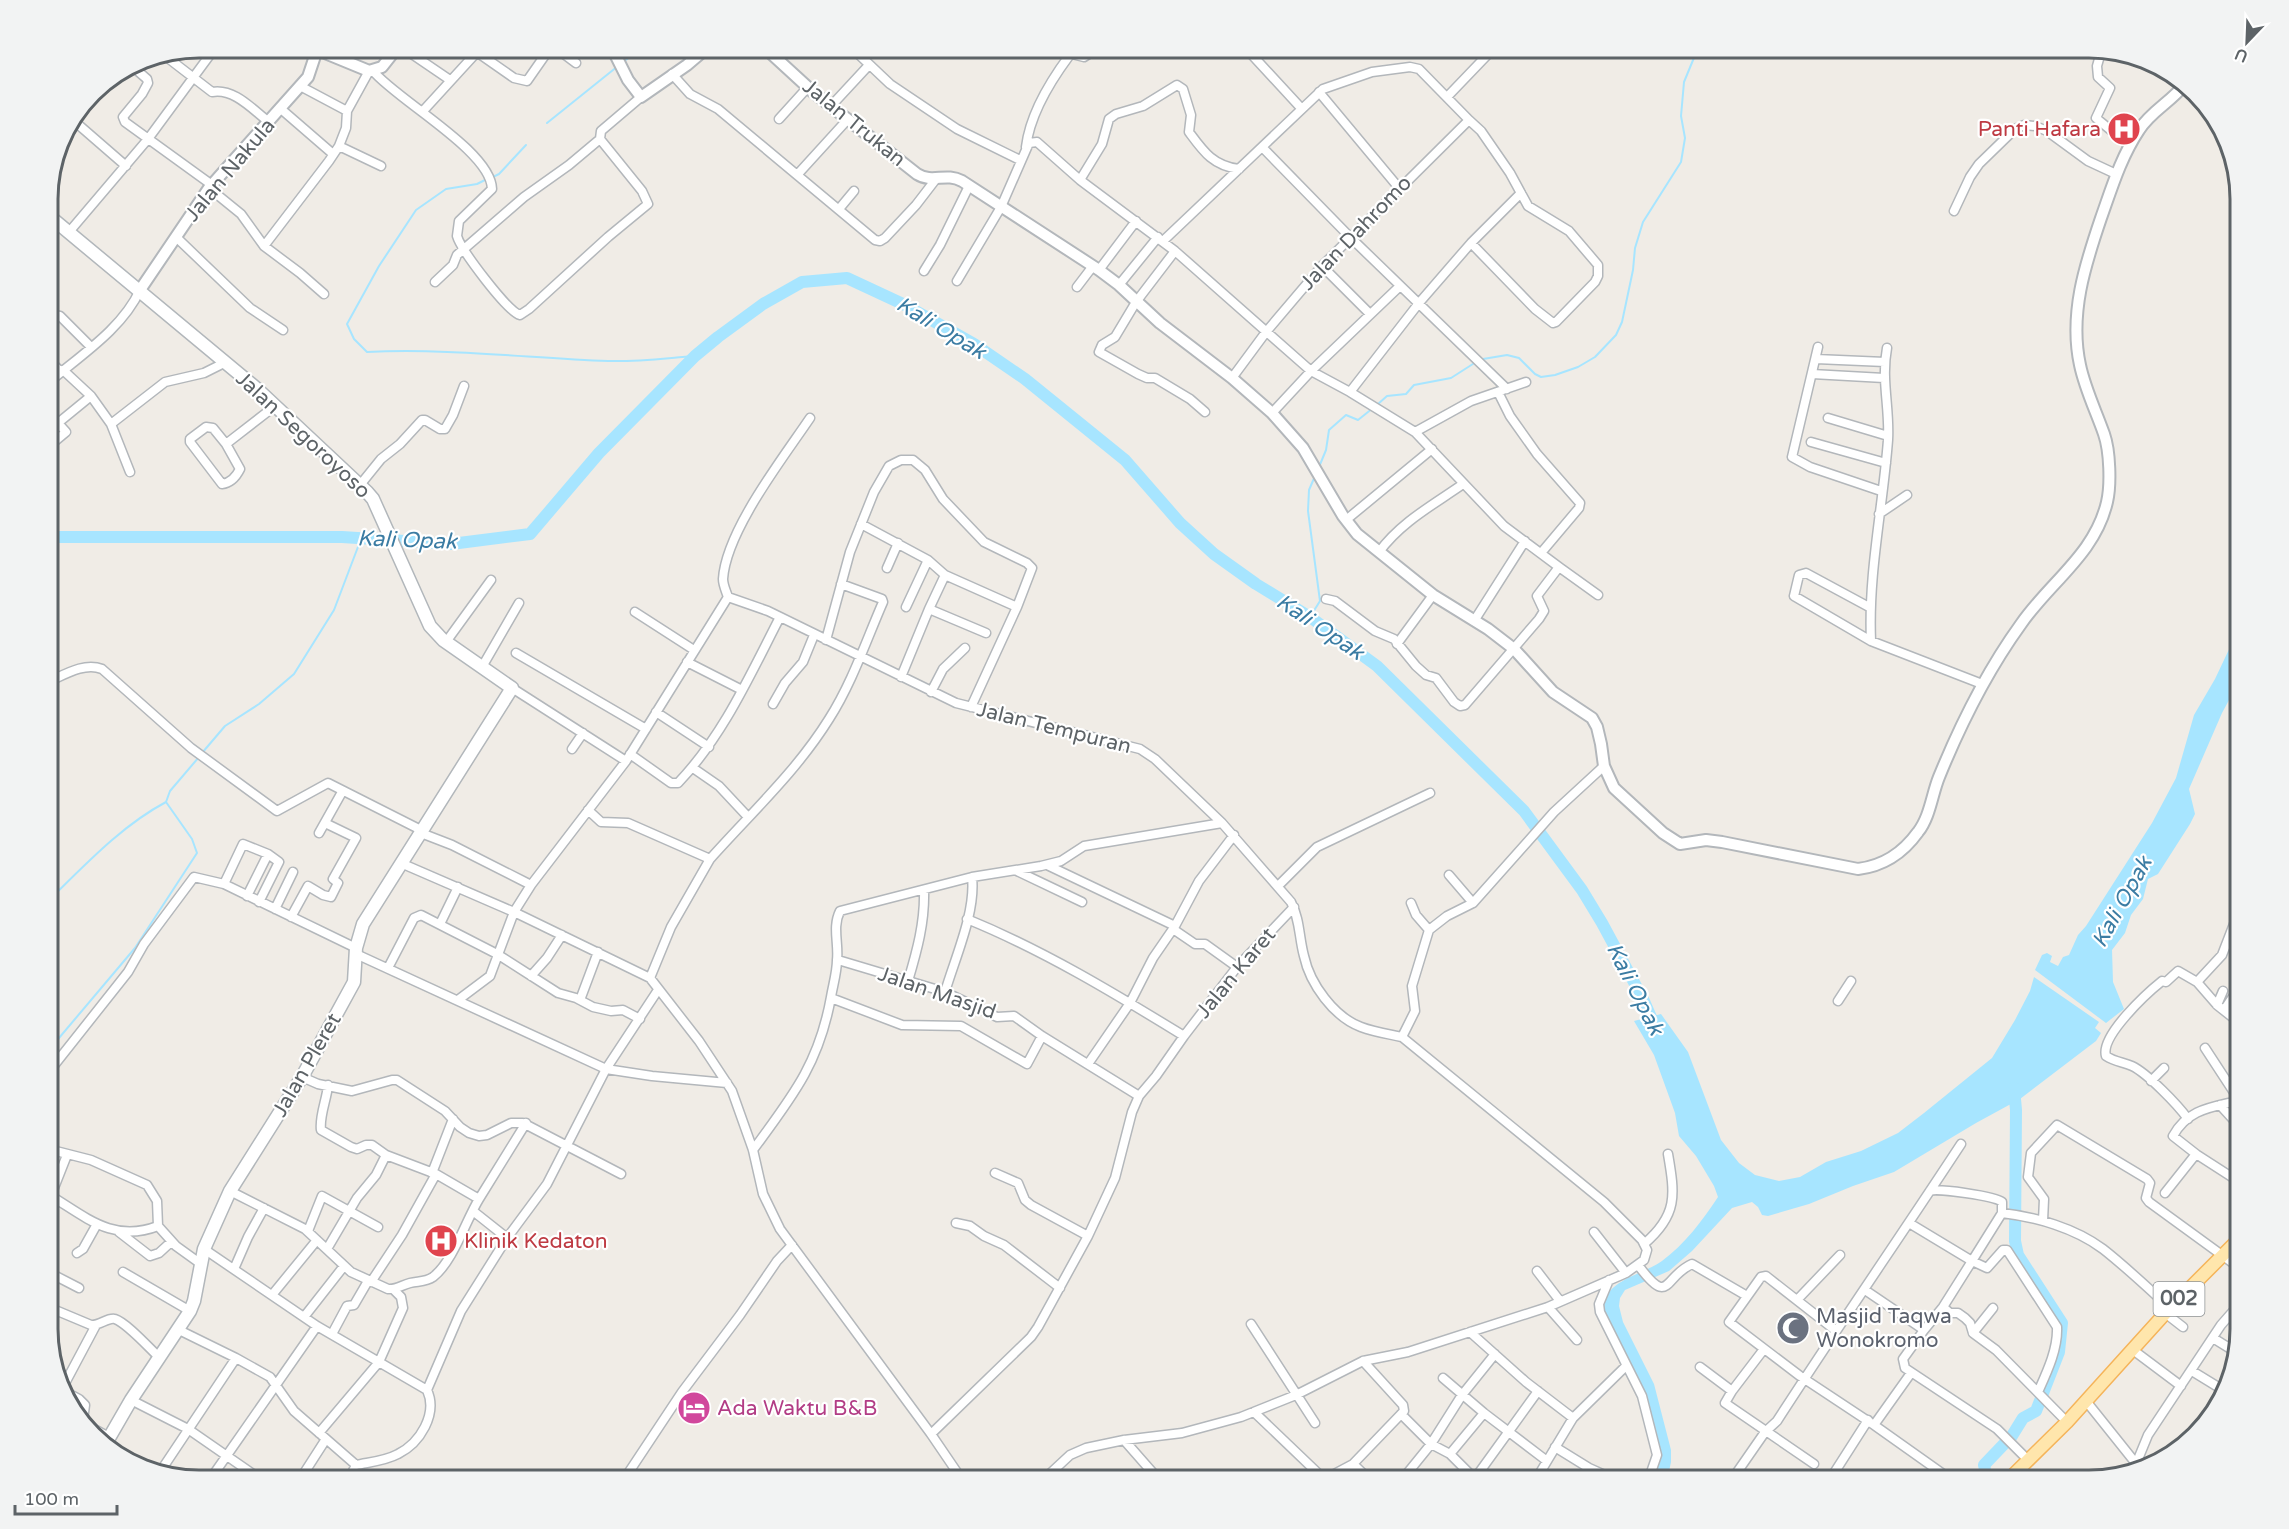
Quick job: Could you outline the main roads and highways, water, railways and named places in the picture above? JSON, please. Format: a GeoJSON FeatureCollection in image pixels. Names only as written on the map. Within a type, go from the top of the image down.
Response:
{"type":"FeatureCollection","features":[{"type":"Feature","properties":{"kind":"main road","name":"Jalan Segoroyoso"},"geometry":{"type":"LineString","coordinates":[[59,224],[226,362],[360,485],[373,499],[430,626],[446,642],[512,688]]}},
{"type":"Feature","properties":{"kind":"main road","name":"Jalan Pleret"},"geometry":{"type":"LineString","coordinates":[[109,1437],[190,1311],[204,1249],[230,1191],[302,1077],[354,982],[357,968],[356,951],[363,924],[512,688]]}},
{"type":"Feature","properties":{"kind":"main road","name":"002"},"geometry":{"type":"LineString","coordinates":[[2018,1470],[2067,1422],[2168,1310],[2230,1249]]}},
{"type":"Feature","properties":{"kind":"water"},"geometry":{"type":"Polygon","coordinates":[[[2230,647],[2230,698],[2189,789],[2195,814],[2158,874],[2148,879],[2143,899],[2131,915],[2125,933],[2112,950],[2113,982],[2124,1009],[2106,1023],[2035,970],[2042,955],[2047,953],[2052,956],[2050,962],[2058,966],[2063,957],[2069,955],[2078,935],[2152,823],[2176,778],[2194,715],[2230,647]]]}},
{"type":"Feature","properties":{"kind":"water"},"geometry":{"type":"Polygon","coordinates":[[[2034,977],[2099,1022],[2095,1028],[2101,1033],[2096,1041],[2020,1099],[1894,1172],[1809,1204],[1768,1216],[1762,1215],[1752,1202],[1732,1208],[1692,1251],[1669,1271],[1625,1290],[1620,1298],[1619,1306],[1623,1322],[1654,1384],[1671,1450],[1669,1470],[1651,1470],[1655,1456],[1644,1395],[1601,1307],[1605,1297],[1618,1284],[1662,1261],[1686,1240],[1718,1197],[1696,1156],[1679,1136],[1675,1113],[1654,1055],[1634,1021],[1661,1014],[1688,1052],[1721,1140],[1739,1163],[1755,1175],[1779,1181],[1800,1177],[1826,1162],[1861,1151],[1898,1133],[1992,1058],[2030,991],[2034,977]]]}},
{"type":"Feature","properties":{"kind":"waterway"},"geometry":{"type":"LineString","coordinates":[[623,62],[628,58]]}},
{"type":"Feature","properties":{"kind":"waterway"},"geometry":{"type":"LineString","coordinates":[[1483,359],[1507,355],[1519,358],[1541,377],[1555,375],[1578,367],[1595,357],[1616,335],[1622,322],[1633,270],[1635,248],[1643,222],[1681,162],[1685,138],[1681,116],[1684,82],[1694,58]]}},
{"type":"Feature","properties":{"kind":"waterway"},"geometry":{"type":"LineString","coordinates":[[547,123],[618,66]]}},
{"type":"Feature","properties":{"kind":"waterway"},"geometry":{"type":"LineString","coordinates":[[491,178],[499,174],[526,145]]}},
{"type":"Feature","properties":{"kind":"waterway"},"geometry":{"type":"LineString","coordinates":[[485,180],[477,184],[446,189],[416,210],[379,266],[347,324],[354,339],[367,352],[457,352],[619,361],[695,356]]}},
{"type":"Feature","properties":{"kind":"waterway","name":"Kali Opak"},"geometry":{"type":"LineString","coordinates":[[59,537],[342,537],[451,544],[530,534],[599,453],[695,356],[718,337],[763,304],[802,282],[847,278],[905,305],[974,344],[1025,379],[1125,460],[1180,523],[1214,554],[1256,584],[1310,617],[1377,666],[1524,811],[1582,890],[1602,923],[1643,999],[1657,1031]]}},
{"type":"Feature","properties":{"kind":"waterway"},"geometry":{"type":"LineString","coordinates":[[1378,404],[1387,396],[1406,394],[1414,385],[1451,378],[1476,362]]}},
{"type":"Feature","properties":{"kind":"waterway"},"geometry":{"type":"LineString","coordinates":[[1319,467],[1326,450],[1329,430],[1346,415],[1358,420],[1373,408]]}},
{"type":"Feature","properties":{"kind":"waterway"},"geometry":{"type":"LineString","coordinates":[[1310,617],[1320,601],[1308,511],[1309,490],[1315,476]]}},
{"type":"Feature","properties":{"kind":"waterway"},"geometry":{"type":"LineString","coordinates":[[202,753],[225,726],[259,704],[294,674],[334,610],[361,539]]}},
{"type":"Feature","properties":{"kind":"waterway"},"geometry":{"type":"LineString","coordinates":[[59,890],[119,834],[166,802],[170,791],[199,757]]}},
{"type":"Feature","properties":{"kind":"waterway"},"geometry":{"type":"LineString","coordinates":[[59,1038],[135,948],[197,853],[192,839],[166,802]]}},
{"type":"Feature","properties":{"kind":"waterway"},"geometry":{"type":"LineString","coordinates":[[2010,1439],[2023,1418],[2036,1411],[2059,1352],[2062,1323],[2018,1255],[2015,1241],[2016,1110],[2014,1088]]}},
{"type":"Feature","properties":{"kind":"waterway"},"geometry":{"type":"LineString","coordinates":[[1985,1470],[1984,1465],[2006,1442]]}},
{"type":"Feature","properties":{"kind":"place","name":"Panti Hafara"},"geometry":{"type":"Point","coordinates":[2124,129]}},
{"type":"Feature","properties":{"kind":"place","name":"Klinik Kedaton"},"geometry":{"type":"Point","coordinates":[441,1241]}},
{"type":"Feature","properties":{"kind":"place","name":"Masjid Taqwa Wonokromo"},"geometry":{"type":"Point","coordinates":[1793,1328]}},
{"type":"Feature","properties":{"kind":"place","name":"Ada Waktu B&B"},"geometry":{"type":"Point","coordinates":[694,1408]}}]}
